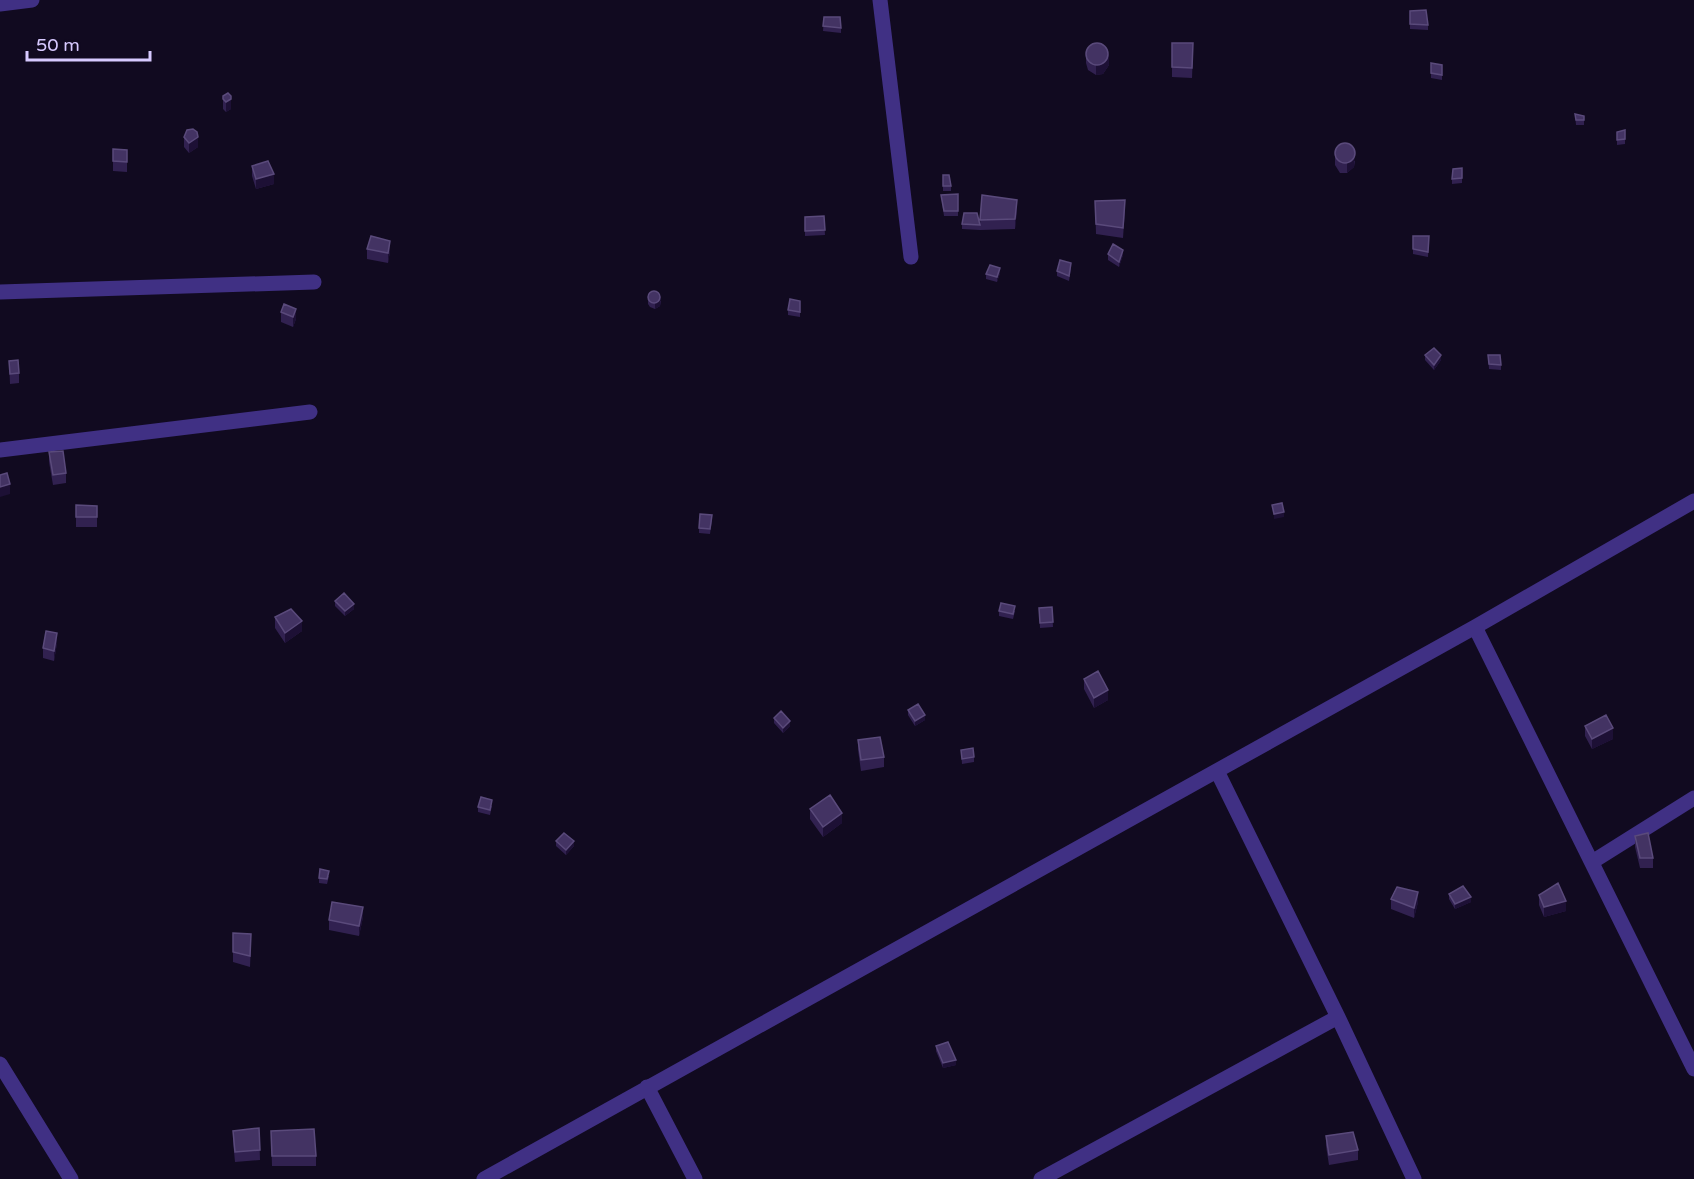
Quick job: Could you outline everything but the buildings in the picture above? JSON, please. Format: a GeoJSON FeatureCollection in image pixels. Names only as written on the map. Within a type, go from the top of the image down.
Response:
{"type":"FeatureCollection","features":[{"type":"Feature","properties":{"kind":"street"},"geometry":{"type":"LineString","coordinates":[[0,4],[32,0]]}},
{"type":"Feature","properties":{"kind":"street"},"geometry":{"type":"LineString","coordinates":[[880,0],[911,257]]}},
{"type":"Feature","properties":{"kind":"street"},"geometry":{"type":"LineString","coordinates":[[0,292],[314,282]]}},
{"type":"Feature","properties":{"kind":"street"},"geometry":{"type":"LineString","coordinates":[[0,450],[310,412]]}},
{"type":"Feature","properties":{"kind":"street"},"geometry":{"type":"LineString","coordinates":[[484,1179],[1475,627],[1694,501]]}},
{"type":"Feature","properties":{"kind":"street"},"geometry":{"type":"LineString","coordinates":[[1475,627],[1694,1069]]}},
{"type":"Feature","properties":{"kind":"street"},"geometry":{"type":"LineString","coordinates":[[1217,771],[1338,1017],[1414,1179]]}},
{"type":"Feature","properties":{"kind":"street"},"geometry":{"type":"LineString","coordinates":[[1592,862],[1694,798]]}},
{"type":"Feature","properties":{"kind":"street"},"geometry":{"type":"LineString","coordinates":[[1041,1179],[1338,1017]]}},
{"type":"Feature","properties":{"kind":"street"},"geometry":{"type":"LineString","coordinates":[[0,1064],[71,1179]]}},
{"type":"Feature","properties":{"kind":"street"},"geometry":{"type":"LineString","coordinates":[[647,1087],[695,1179]]}}]}
